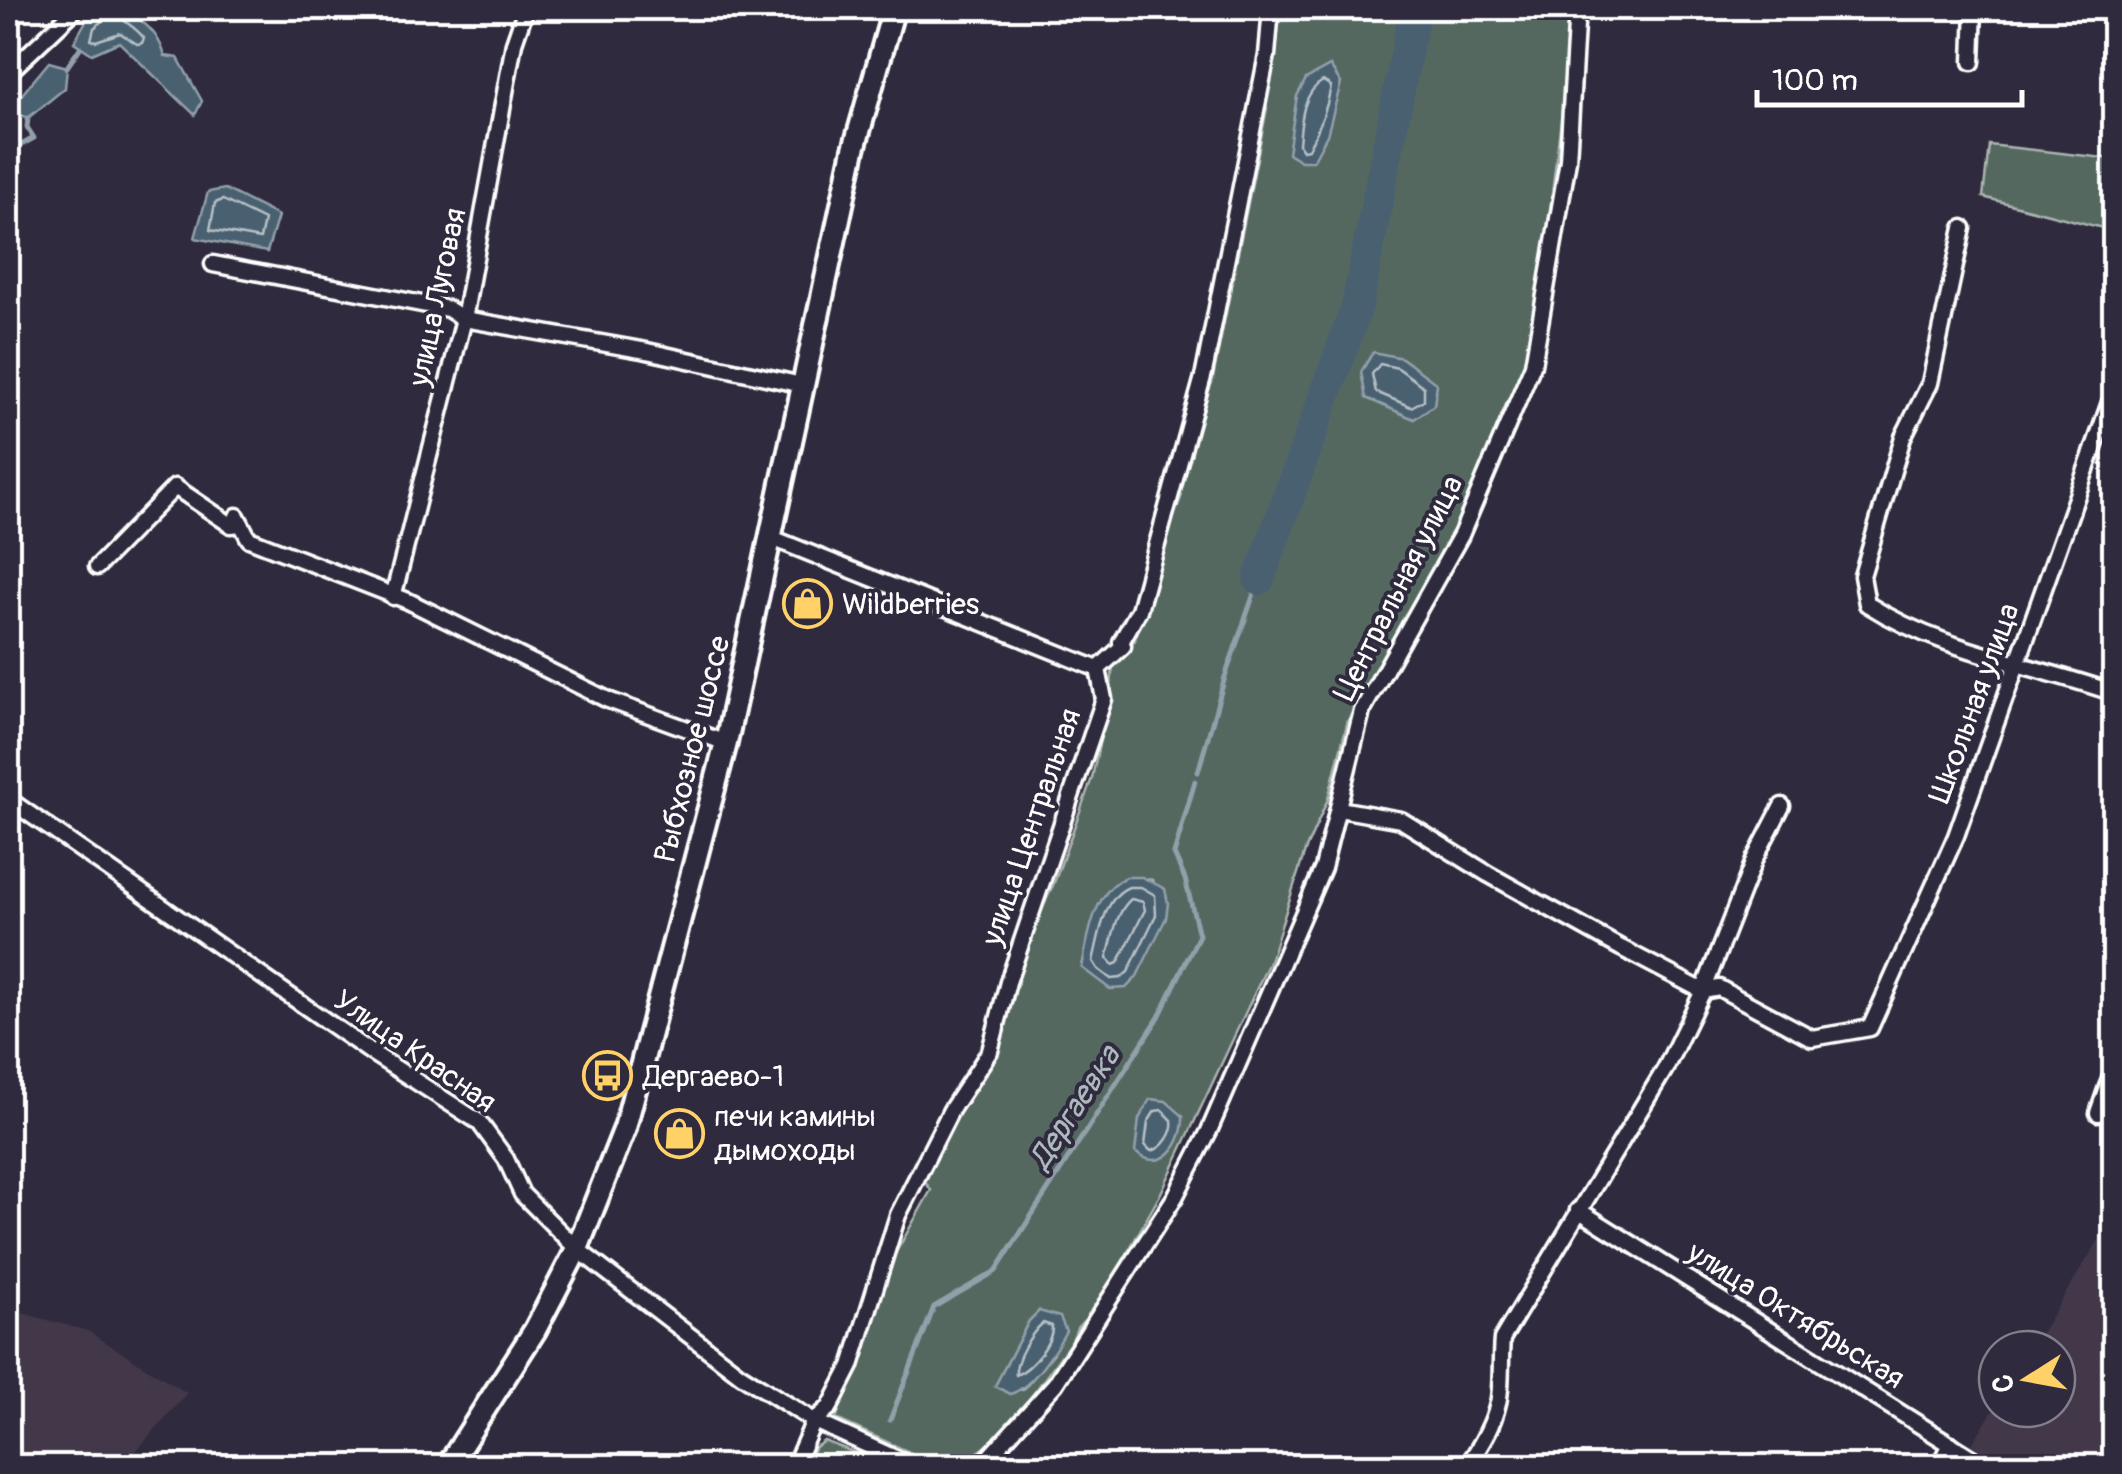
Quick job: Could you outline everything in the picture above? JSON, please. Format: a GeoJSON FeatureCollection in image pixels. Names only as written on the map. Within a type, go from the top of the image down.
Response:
{"type":"FeatureCollection","features":[{"type":"Feature","properties":{"kind":"main road","name":"Рыбхозное шоссе"},"geometry":{"type":"LineString","coordinates":[[448,1466],[535,1330],[578,1249],[626,1128],[726,743],[854,149],[894,8]]}},
{"type":"Feature","properties":{"kind":"street"},"geometry":{"type":"LineString","coordinates":[[8,73],[77,8]]}},
{"type":"Feature","properties":{"kind":"street","name":"улица Луговая"},"geometry":{"type":"LineString","coordinates":[[393,597],[464,319],[514,44],[526,8]]}},
{"type":"Feature","properties":{"kind":"street"},"geometry":{"type":"LineString","coordinates":[[772,538],[1098,668],[1123,646],[1121,642],[1139,610],[1204,373],[1267,55],[1271,8]]}},
{"type":"Feature","properties":{"kind":"street","name":"Центральная улица"},"geometry":{"type":"LineString","coordinates":[[981,1466],[1055,1384],[1175,1196],[1209,1132],[1323,868],[1362,711],[1461,535],[1533,365],[1568,160],[1576,8]]}},
{"type":"Feature","properties":{"kind":"street"},"geometry":{"type":"LineString","coordinates":[[1972,62],[1974,8]]}},
{"type":"Feature","properties":{"kind":"street"},"geometry":{"type":"LineString","coordinates":[[1962,228],[1930,383],[1903,437],[1862,585],[1867,604],[1916,630],[2016,665],[2114,693]]}},
{"type":"Feature","properties":{"kind":"street"},"geometry":{"type":"LineString","coordinates":[[213,264],[448,309],[464,319],[647,351],[802,384]]}},
{"type":"Feature","properties":{"kind":"street","name":"Школьная улица"},"geometry":{"type":"LineString","coordinates":[[1703,990],[1719,988],[1812,1038],[1870,1028],[1956,836],[2114,390]]}},
{"type":"Feature","properties":{"kind":"street"},"geometry":{"type":"LineString","coordinates":[[97,568],[174,488],[232,525],[239,520],[249,539],[393,597],[608,700],[726,743]]}},
{"type":"Feature","properties":{"kind":"street","name":"улица Центральная"},"geometry":{"type":"LineString","coordinates":[[794,1466],[814,1421],[830,1407],[850,1366],[898,1215],[951,1110],[990,1051],[1008,982],[1104,699],[1098,668]]}},
{"type":"Feature","properties":{"kind":"street","name":"Улица Красная"},"geometry":{"type":"LineString","coordinates":[[8,799],[369,1051],[478,1122],[506,1159],[522,1194],[578,1249],[741,1375],[814,1421],[913,1466]]}},
{"type":"Feature","properties":{"kind":"street"},"geometry":{"type":"LineString","coordinates":[[1467,1466],[1485,1440],[1499,1400],[1502,1339],[1665,1069],[1703,990],[1755,858],[1782,806]]}},
{"type":"Feature","properties":{"kind":"street"},"geometry":{"type":"LineString","coordinates":[[1339,809],[1401,820],[1529,897],[1703,990]]}},
{"type":"Feature","properties":{"kind":"street"},"geometry":{"type":"LineString","coordinates":[[2098,1113],[2114,1067]]}},
{"type":"Feature","properties":{"kind":"street","name":"улица Октябрьская"},"geometry":{"type":"LineString","coordinates":[[1578,1210],[1985,1466]]}},
{"type":"Feature","properties":{"kind":"street"},"geometry":{"type":"LineString","coordinates":[[1940,1466],[1951,1444]]}},
{"type":"Feature","properties":{"kind":"shaded area"},"geometry":{"type":"Polygon","coordinates":[[[2105,1230],[2114,1236],[2114,1466],[2005,1466],[1972,1444],[1981,1429],[2077,1429],[2077,1329],[2043,1329],[2105,1230]]]}},
{"type":"Feature","properties":{"kind":"shaded area"},"geometry":{"type":"Polygon","coordinates":[[[8,1309],[88,1331],[187,1393],[123,1466],[8,1466],[8,1309]]]}},
{"type":"Feature","properties":{"kind":"green space"},"geometry":{"type":"Polygon","coordinates":[[[1278,8],[1571,8],[1547,235],[1525,370],[1489,469],[1348,720],[1328,799],[1305,851],[1271,958],[1160,1195],[1098,1305],[1077,1328],[1031,1398],[979,1452],[940,1466],[836,1419],[885,1272],[931,1190],[925,1182],[945,1136],[990,1064],[1005,1026],[1027,935],[1054,883],[1092,778],[1113,664],[1135,640],[1160,553],[1182,495],[1177,488],[1198,416],[1212,383],[1267,108],[1262,105],[1278,8]],[[1127,877],[1096,918],[1082,967],[1151,945],[1166,918],[1152,880],[1127,877]],[[1039,1311],[1029,1321],[995,1386],[1023,1390],[1053,1354],[1039,1311]]]}},
{"type":"Feature","properties":{"kind":"green space"},"geometry":{"type":"Polygon","coordinates":[[[1989,145],[2114,159],[2114,231],[1983,197],[1989,145]]]}},
{"type":"Feature","properties":{"kind":"green space"},"geometry":{"type":"Polygon","coordinates":[[[824,1441],[890,1466],[807,1466],[814,1448],[824,1441]]]}},
{"type":"Feature","properties":{"kind":"water"},"geometry":{"type":"Polygon","coordinates":[[[102,8],[123,11],[141,21],[156,36],[165,56],[178,58],[202,101],[195,115],[119,42],[92,54],[74,42],[86,21],[102,8]]]}},
{"type":"Feature","properties":{"kind":"water"},"geometry":{"type":"Polygon","coordinates":[[[49,62],[67,67],[65,88],[28,118],[9,110],[49,62]]]}},
{"type":"Feature","properties":{"kind":"water"},"geometry":{"type":"Polygon","coordinates":[[[1330,66],[1341,83],[1327,135],[1313,161],[1301,161],[1288,153],[1297,96],[1306,79],[1330,66]]]}},
{"type":"Feature","properties":{"kind":"water"},"geometry":{"type":"Polygon","coordinates":[[[225,189],[278,216],[267,252],[195,238],[208,192],[225,189]]]}},
{"type":"Feature","properties":{"kind":"water"},"geometry":{"type":"Polygon","coordinates":[[[1373,352],[1402,358],[1437,384],[1434,405],[1414,419],[1366,398],[1361,372],[1373,352]]]}},
{"type":"Feature","properties":{"kind":"water"},"geometry":{"type":"Polygon","coordinates":[[[1127,877],[1142,877],[1165,889],[1166,918],[1136,978],[1126,988],[1110,989],[1082,968],[1094,915],[1107,892],[1127,877]]]}},
{"type":"Feature","properties":{"kind":"water"},"geometry":{"type":"Polygon","coordinates":[[[1150,1099],[1166,1101],[1183,1116],[1176,1145],[1163,1158],[1154,1160],[1135,1152],[1139,1119],[1150,1099]]]}},
{"type":"Feature","properties":{"kind":"water"},"geometry":{"type":"Polygon","coordinates":[[[1039,1311],[1060,1317],[1066,1331],[1034,1377],[1010,1394],[995,1386],[1029,1321],[1039,1311]]]}},
{"type":"Feature","properties":{"kind":"waterway"},"geometry":{"type":"LineString","coordinates":[[1259,579],[1357,306],[1415,8]]}},
{"type":"Feature","properties":{"kind":"waterway"},"geometry":{"type":"LineString","coordinates":[[67,67],[80,48]]}},
{"type":"Feature","properties":{"kind":"waterway"},"geometry":{"type":"LineString","coordinates":[[21,145],[34,138],[27,127],[28,118]]}},
{"type":"Feature","properties":{"kind":"waterway","name":"Дергаевка"},"geometry":{"type":"LineString","coordinates":[[1198,772],[1259,579]]}},
{"type":"Feature","properties":{"kind":"waterway","name":"Дергаевка"},"geometry":{"type":"LineString","coordinates":[[890,1420],[934,1307],[996,1271],[1159,1017],[1199,935],[1185,879],[1174,854],[1195,781]]}},
{"type":"Feature","properties":{"kind":"waterway","name":"Дергаевка"},"geometry":{"type":"LineString","coordinates":[[888,1445],[889,1466]]}},
{"type":"Feature","properties":{"kind":"place","name":"Wildberries"},"geometry":{"type":"Point","coordinates":[807,604]}},
{"type":"Feature","properties":{"kind":"place","name":"Дергаево-1"},"geometry":{"type":"Point","coordinates":[608,1076]}},
{"type":"Feature","properties":{"kind":"place","name":"печи камины дымоходы"},"geometry":{"type":"Point","coordinates":[679,1133]}}]}
